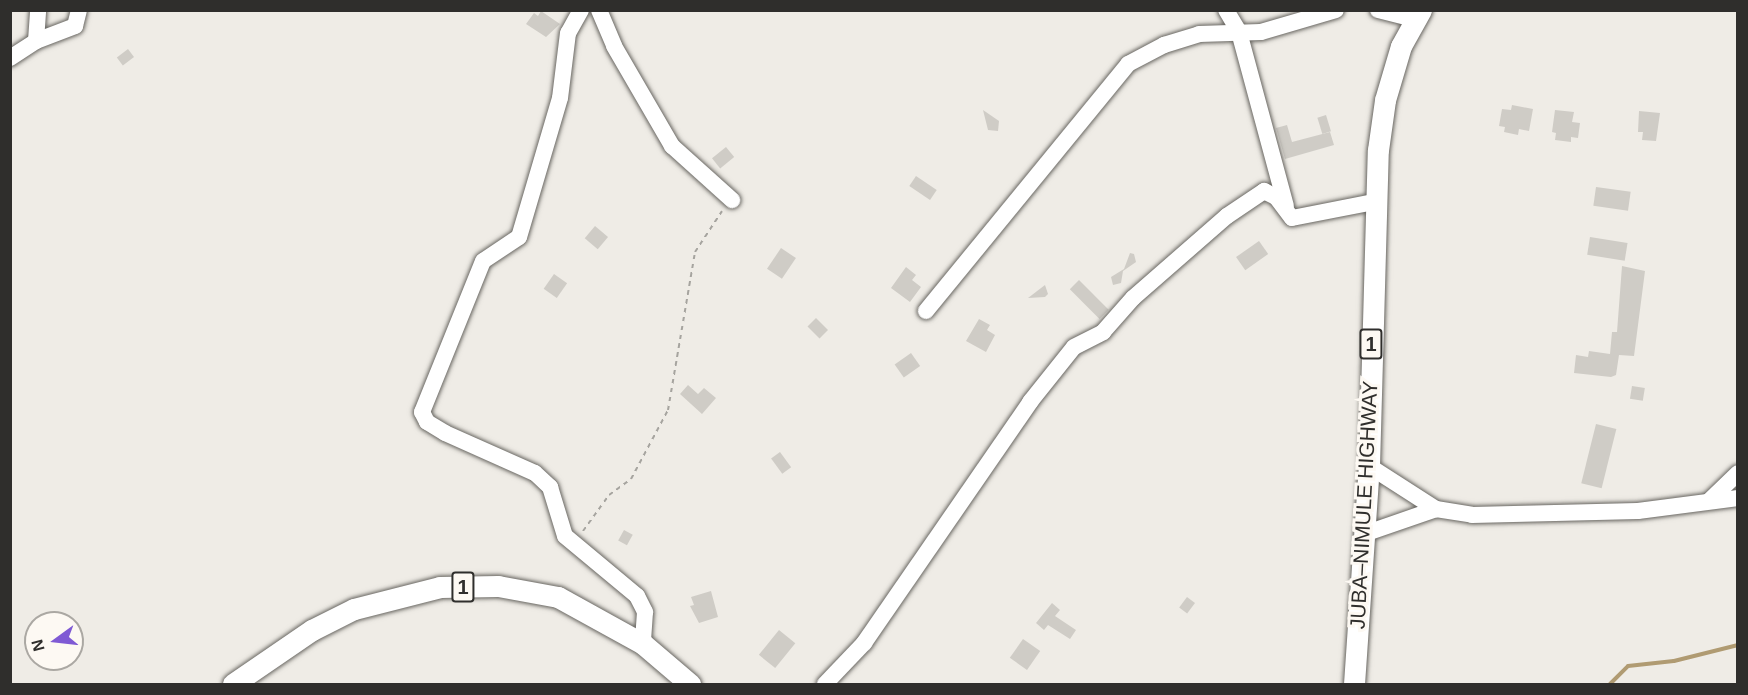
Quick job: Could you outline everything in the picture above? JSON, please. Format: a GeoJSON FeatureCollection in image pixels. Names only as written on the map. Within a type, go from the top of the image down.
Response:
{"type":"FeatureCollection","features":[{"type":"Feature","properties":{"kind":"main road","name":"JUBA–NIMULE HIGHWAY"},"geometry":{"type":"LineString","coordinates":[[1354,684],[1369,466],[1374,202],[1386,100],[1401,46],[1418,15]]}},
{"type":"Feature","properties":{"kind":"main road","name":"1"},"geometry":{"type":"LineString","coordinates":[[233,684],[312,630],[354,609],[440,587],[498,586],[558,597],[643,644],[690,684]]}},
{"type":"Feature","properties":{"kind":"street"},"geometry":{"type":"LineString","coordinates":[[36,41],[38,10]]}},
{"type":"Feature","properties":{"kind":"street"},"geometry":{"type":"LineString","coordinates":[[10,58],[36,41],[75,26],[79,10]]}},
{"type":"Feature","properties":{"kind":"street"},"geometry":{"type":"LineString","coordinates":[[581,10],[568,33],[560,98],[519,237],[483,261],[422,412],[427,422],[445,433],[535,472],[550,487],[565,536],[637,596],[645,612],[643,644]]}},
{"type":"Feature","properties":{"kind":"street"},"geometry":{"type":"LineString","coordinates":[[599,10],[614,46],[672,146],[732,200]]}},
{"type":"Feature","properties":{"kind":"street"},"geometry":{"type":"LineString","coordinates":[[1226,10],[1239,32],[1286,207],[1292,218],[1374,202]]}},
{"type":"Feature","properties":{"kind":"street"},"geometry":{"type":"LineString","coordinates":[[926,311],[1128,64],[1164,45],[1190,37],[1261,32],[1336,10]]}},
{"type":"Feature","properties":{"kind":"street"},"geometry":{"type":"LineString","coordinates":[[1378,10],[1418,15]]}},
{"type":"Feature","properties":{"kind":"street"},"geometry":{"type":"LineString","coordinates":[[825,684],[864,643],[1030,402],[1074,347],[1102,332],[1133,298],[1244,202],[1264,191],[1286,207]]}},
{"type":"Feature","properties":{"kind":"street"},"geometry":{"type":"LineString","coordinates":[[1369,466],[1436,509],[1472,515],[1638,511],[1737,498]]}},
{"type":"Feature","properties":{"kind":"street"},"geometry":{"type":"LineString","coordinates":[[1709,501],[1737,473]]}},
{"type":"Feature","properties":{"kind":"street"},"geometry":{"type":"LineString","coordinates":[[1364,534],[1436,509]]}},
{"type":"Feature","properties":{"kind":"path"},"geometry":{"type":"LineString","coordinates":[[575,546],[609,495],[631,479],[668,410],[695,252],[705,233],[732,200]]}},
{"type":"Feature","properties":{"kind":"building"},"geometry":{"type":"Polygon","coordinates":[[[541,11],[560,24],[546,37],[526,24],[534,13],[538,16],[541,11]]]}},
{"type":"Feature","properties":{"kind":"building"},"geometry":{"type":"Polygon","coordinates":[[[128,49],[134,57],[123,65],[117,57],[128,49]]]}},
{"type":"Feature","properties":{"kind":"building"},"geometry":{"type":"Polygon","coordinates":[[[1512,105],[1533,109],[1529,131],[1519,129],[1518,135],[1504,132],[1505,127],[1499,126],[1502,109],[1511,110],[1512,105]]]}},
{"type":"Feature","properties":{"kind":"building"},"geometry":{"type":"Polygon","coordinates":[[[983,110],[999,121],[998,131],[988,130],[983,110]]]}},
{"type":"Feature","properties":{"kind":"building"},"geometry":{"type":"Polygon","coordinates":[[[1555,110],[1574,112],[1572,122],[1580,123],[1578,138],[1571,137],[1571,142],[1555,140],[1556,133],[1552,132],[1555,110]]]}},
{"type":"Feature","properties":{"kind":"building"},"geometry":{"type":"Polygon","coordinates":[[[1639,111],[1660,113],[1656,141],[1642,140],[1643,132],[1638,132],[1639,111]]]}},
{"type":"Feature","properties":{"kind":"building"},"geometry":{"type":"Polygon","coordinates":[[[1326,115],[1331,131],[1322,134],[1317,118],[1326,115]]]}},
{"type":"Feature","properties":{"kind":"building"},"geometry":{"type":"Polygon","coordinates":[[[1287,125],[1292,142],[1330,132],[1334,145],[1285,159],[1276,128],[1287,125]]]}},
{"type":"Feature","properties":{"kind":"building"},"geometry":{"type":"Polygon","coordinates":[[[726,147],[734,157],[720,168],[712,158],[726,147]]]}},
{"type":"Feature","properties":{"kind":"building"},"geometry":{"type":"Polygon","coordinates":[[[916,176],[937,190],[930,200],[909,186],[916,176]]]}},
{"type":"Feature","properties":{"kind":"building"},"geometry":{"type":"Polygon","coordinates":[[[1596,187],[1631,192],[1628,211],[1593,206],[1596,187]]]}},
{"type":"Feature","properties":{"kind":"building"},"geometry":{"type":"Polygon","coordinates":[[[595,226],[608,237],[598,249],[585,238],[595,226]]]}},
{"type":"Feature","properties":{"kind":"building"},"geometry":{"type":"Polygon","coordinates":[[[1590,237],[1628,243],[1625,261],[1587,255],[1590,237]]]}},
{"type":"Feature","properties":{"kind":"building"},"geometry":{"type":"Polygon","coordinates":[[[1259,241],[1268,254],[1245,270],[1236,257],[1259,241]]]}},
{"type":"Feature","properties":{"kind":"building"},"geometry":{"type":"Polygon","coordinates":[[[781,248],[796,258],[782,279],[767,269],[781,248]]]}},
{"type":"Feature","properties":{"kind":"building"},"geometry":{"type":"Polygon","coordinates":[[[1130,253],[1134,254],[1136,262],[1123,271],[1121,283],[1113,285],[1111,277],[1124,269],[1130,253]]]}},
{"type":"Feature","properties":{"kind":"building"},"geometry":{"type":"Polygon","coordinates":[[[1622,266],[1645,271],[1634,356],[1619,355],[1616,375],[1611,377],[1574,373],[1576,355],[1588,357],[1589,351],[1610,354],[1612,332],[1617,332],[1622,266]]]}},
{"type":"Feature","properties":{"kind":"building"},"geometry":{"type":"Polygon","coordinates":[[[906,267],[916,275],[912,280],[921,287],[910,302],[891,288],[906,267]]]}},
{"type":"Feature","properties":{"kind":"building"},"geometry":{"type":"Polygon","coordinates":[[[554,274],[567,283],[557,298],[544,289],[554,274]]]}},
{"type":"Feature","properties":{"kind":"building"},"geometry":{"type":"Polygon","coordinates":[[[1079,280],[1109,310],[1100,319],[1070,289],[1079,280]]]}},
{"type":"Feature","properties":{"kind":"building"},"geometry":{"type":"Polygon","coordinates":[[[1045,285],[1048,294],[1045,297],[1028,298],[1045,285]]]}},
{"type":"Feature","properties":{"kind":"building"},"geometry":{"type":"Polygon","coordinates":[[[816,318],[828,330],[820,339],[808,326],[816,318]]]}},
{"type":"Feature","properties":{"kind":"building"},"geometry":{"type":"Polygon","coordinates":[[[979,319],[990,325],[987,330],[995,335],[986,352],[966,341],[979,319]]]}},
{"type":"Feature","properties":{"kind":"building"},"geometry":{"type":"Polygon","coordinates":[[[911,353],[920,366],[904,378],[895,364],[911,353]]]}},
{"type":"Feature","properties":{"kind":"building"},"geometry":{"type":"Polygon","coordinates":[[[688,385],[698,394],[704,388],[716,398],[702,414],[680,394],[688,385]]]}},
{"type":"Feature","properties":{"kind":"building"},"geometry":{"type":"Polygon","coordinates":[[[1632,386],[1645,388],[1643,401],[1630,399],[1632,386]]]}},
{"type":"Feature","properties":{"kind":"building"},"geometry":{"type":"Polygon","coordinates":[[[1596,424],[1616,429],[1602,488],[1581,483],[1596,424]]]}},
{"type":"Feature","properties":{"kind":"building"},"geometry":{"type":"Polygon","coordinates":[[[780,452],[791,467],[782,474],[771,458],[780,452]]]}},
{"type":"Feature","properties":{"kind":"building"},"geometry":{"type":"Polygon","coordinates":[[[624,530],[633,535],[627,545],[618,540],[624,530]]]}},
{"type":"Feature","properties":{"kind":"building"},"geometry":{"type":"Polygon","coordinates":[[[711,591],[718,617],[699,623],[690,606],[694,605],[691,597],[711,591]]]}},
{"type":"Feature","properties":{"kind":"building"},"geometry":{"type":"Polygon","coordinates":[[[1187,597],[1195,603],[1187,613],[1179,607],[1187,597]]]}},
{"type":"Feature","properties":{"kind":"building"},"geometry":{"type":"Polygon","coordinates":[[[1052,603],[1060,610],[1055,616],[1076,630],[1070,639],[1048,625],[1044,630],[1036,623],[1052,603]]]}},
{"type":"Feature","properties":{"kind":"building"},"geometry":{"type":"Polygon","coordinates":[[[779,630],[795,643],[775,668],[759,655],[779,630]]]}},
{"type":"Feature","properties":{"kind":"building"},"geometry":{"type":"Polygon","coordinates":[[[1023,639],[1040,651],[1027,670],[1010,658],[1023,639]]]}},
{"type":"Feature","properties":{"kind":"waterway"},"geometry":{"type":"LineString","coordinates":[[1610,684],[1628,666],[1674,661],[1738,645]]}}]}
